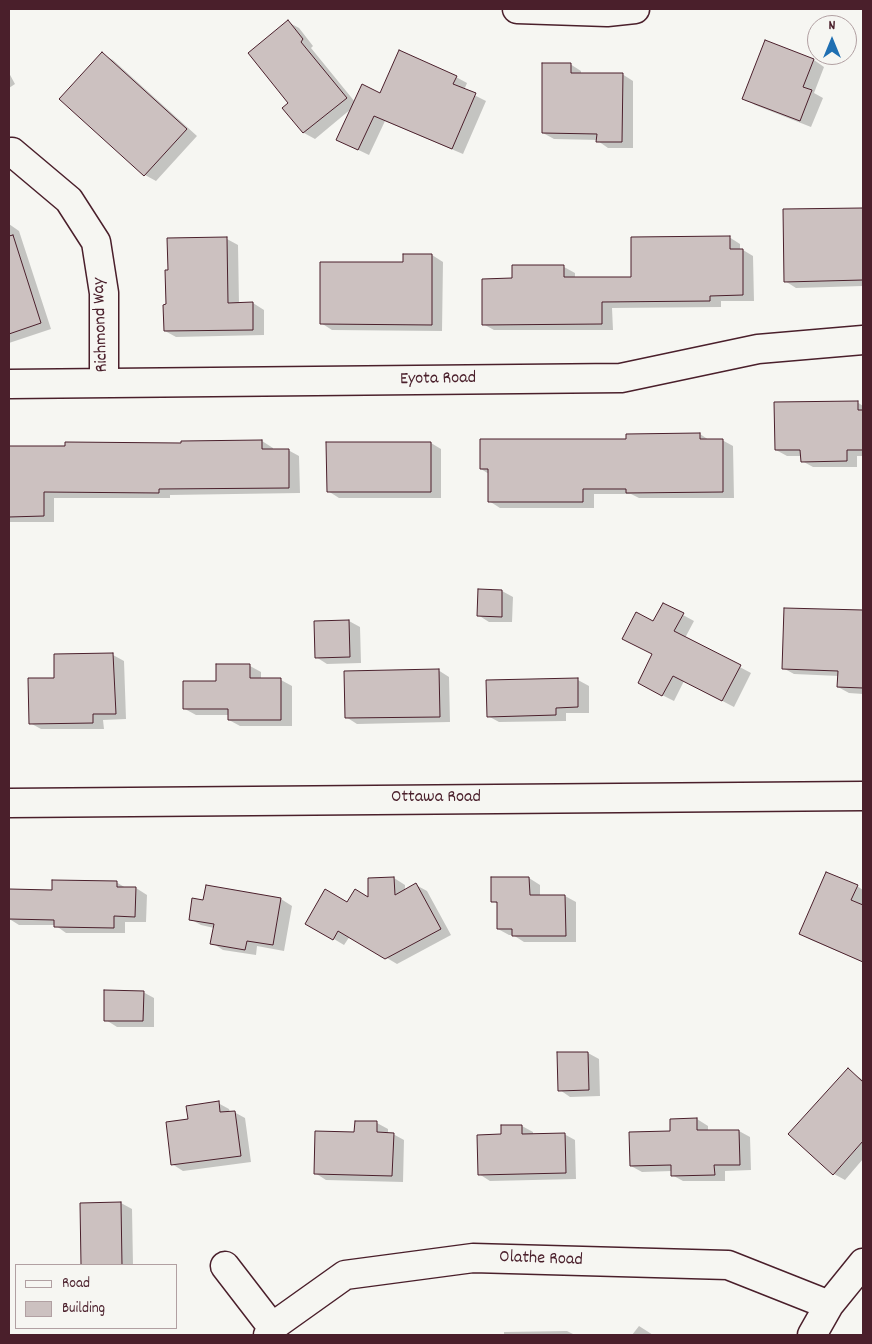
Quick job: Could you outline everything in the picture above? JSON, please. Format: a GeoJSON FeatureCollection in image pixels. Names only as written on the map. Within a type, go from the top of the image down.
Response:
{"type":"FeatureCollection","features":[{"type":"Feature","properties":{"kind":"street"},"geometry":{"type":"LineString","coordinates":[[517,9],[607,12],[635,9]]}},
{"type":"Feature","properties":{"kind":"street","name":"Richmond Way"},"geometry":{"type":"LineString","coordinates":[[12,152],[69,200],[96,242],[104,293],[104,383]]}},
{"type":"Feature","properties":{"kind":"street","name":"Eyota Road"},"geometry":{"type":"LineString","coordinates":[[9,384],[621,378],[758,349],[863,340]]}},
{"type":"Feature","properties":{"kind":"street","name":"Ottawa Road"},"geometry":{"type":"LineString","coordinates":[[9,803],[863,796]]}},
{"type":"Feature","properties":{"kind":"street","name":"Olathe Road"},"geometry":{"type":"LineString","coordinates":[[270,1331],[345,1275],[473,1258],[728,1265],[829,1305]]}},
{"type":"Feature","properties":{"kind":"street"},"geometry":{"type":"LineString","coordinates":[[812,1335],[829,1305],[863,1263]]}},
{"type":"Feature","properties":{"kind":"street"},"geometry":{"type":"LineString","coordinates":[[225,1266],[270,1331]]}},
{"type":"Feature","properties":{"kind":"building"},"geometry":{"type":"Polygon","coordinates":[[[288,20],[303,39],[301,42],[347,98],[303,133],[282,108],[288,103],[248,53],[288,20]]]}},
{"type":"Feature","properties":{"kind":"building"},"geometry":{"type":"Polygon","coordinates":[[[765,40],[807,56],[807,65],[812,65],[803,87],[812,90],[800,121],[742,99],[765,40]]]}},
{"type":"Feature","properties":{"kind":"building"},"geometry":{"type":"Polygon","coordinates":[[[399,50],[457,76],[453,84],[476,93],[452,149],[374,116],[358,150],[336,140],[362,84],[380,93],[399,50]]]}},
{"type":"Feature","properties":{"kind":"building"},"geometry":{"type":"Polygon","coordinates":[[[102,52],[187,129],[144,176],[59,99],[102,52]]]}},
{"type":"Feature","properties":{"kind":"building"},"geometry":{"type":"Polygon","coordinates":[[[542,63],[571,63],[571,73],[623,73],[622,142],[596,142],[597,134],[542,133],[542,63]]]}},
{"type":"Feature","properties":{"kind":"building"},"geometry":{"type":"Polygon","coordinates":[[[863,208],[863,280],[784,282],[783,209],[863,208]]]}},
{"type":"Feature","properties":{"kind":"building"},"geometry":{"type":"Polygon","coordinates":[[[13,235],[41,323],[9,334],[9,236],[13,235]]]}},
{"type":"Feature","properties":{"kind":"building"},"geometry":{"type":"Polygon","coordinates":[[[730,236],[730,249],[743,249],[743,295],[710,296],[710,301],[602,302],[602,324],[482,325],[482,279],[512,278],[512,265],[564,265],[564,277],[631,277],[631,237],[730,236]]]}},
{"type":"Feature","properties":{"kind":"building"},"geometry":{"type":"Polygon","coordinates":[[[227,237],[228,303],[253,302],[253,330],[164,331],[163,305],[166,304],[165,270],[168,270],[167,238],[227,237]]]}},
{"type":"Feature","properties":{"kind":"building"},"geometry":{"type":"Polygon","coordinates":[[[403,254],[432,254],[432,325],[320,324],[320,262],[403,262],[403,254]]]}},
{"type":"Feature","properties":{"kind":"building"},"geometry":{"type":"Polygon","coordinates":[[[858,401],[858,410],[863,410],[863,450],[847,450],[847,461],[801,462],[800,450],[775,450],[774,402],[858,401]]]}},
{"type":"Feature","properties":{"kind":"building"},"geometry":{"type":"Polygon","coordinates":[[[700,433],[700,439],[723,439],[723,492],[626,493],[626,489],[583,489],[583,502],[488,502],[488,469],[480,469],[480,439],[626,439],[626,434],[700,433]]]}},
{"type":"Feature","properties":{"kind":"building"},"geometry":{"type":"Polygon","coordinates":[[[262,440],[262,449],[289,449],[289,488],[159,489],[159,493],[44,492],[44,516],[9,517],[9,446],[65,446],[65,442],[181,443],[181,441],[262,440]]]}},
{"type":"Feature","properties":{"kind":"building"},"geometry":{"type":"Polygon","coordinates":[[[326,442],[431,442],[431,492],[327,492],[326,442]]]}},
{"type":"Feature","properties":{"kind":"building"},"geometry":{"type":"Polygon","coordinates":[[[478,589],[502,590],[502,617],[477,616],[478,589]]]}},
{"type":"Feature","properties":{"kind":"building"},"geometry":{"type":"Polygon","coordinates":[[[663,603],[684,613],[674,631],[741,665],[722,701],[673,676],[662,696],[638,683],[652,654],[622,639],[636,612],[653,621],[663,603]]]}},
{"type":"Feature","properties":{"kind":"building"},"geometry":{"type":"Polygon","coordinates":[[[784,608],[863,610],[863,688],[837,687],[838,671],[782,669],[784,608]]]}},
{"type":"Feature","properties":{"kind":"building"},"geometry":{"type":"Polygon","coordinates":[[[349,620],[350,657],[315,658],[314,621],[349,620]]]}},
{"type":"Feature","properties":{"kind":"building"},"geometry":{"type":"Polygon","coordinates":[[[113,653],[116,714],[93,714],[93,723],[29,724],[28,678],[54,678],[54,654],[113,653]]]}},
{"type":"Feature","properties":{"kind":"building"},"geometry":{"type":"Polygon","coordinates":[[[216,664],[250,664],[250,678],[281,678],[281,720],[228,720],[228,709],[183,709],[183,681],[216,681],[216,664]]]}},
{"type":"Feature","properties":{"kind":"building"},"geometry":{"type":"Polygon","coordinates":[[[439,669],[440,717],[345,718],[344,671],[439,669]]]}},
{"type":"Feature","properties":{"kind":"building"},"geometry":{"type":"Polygon","coordinates":[[[578,678],[578,707],[556,708],[556,715],[487,717],[486,680],[578,678]]]}},
{"type":"Feature","properties":{"kind":"building"},"geometry":{"type":"Polygon","coordinates":[[[826,872],[858,885],[851,900],[863,905],[863,962],[799,934],[826,872]]]}},
{"type":"Feature","properties":{"kind":"building"},"geometry":{"type":"Polygon","coordinates":[[[394,877],[395,895],[416,883],[441,929],[385,959],[338,931],[333,940],[305,924],[325,889],[347,902],[355,889],[368,897],[368,878],[394,877]]]}},
{"type":"Feature","properties":{"kind":"building"},"geometry":{"type":"Polygon","coordinates":[[[491,877],[529,877],[530,895],[565,895],[566,936],[512,936],[512,929],[497,929],[497,902],[491,902],[491,877]]]}},
{"type":"Feature","properties":{"kind":"building"},"geometry":{"type":"Polygon","coordinates":[[[52,880],[117,881],[117,887],[136,887],[135,917],[114,916],[114,928],[54,927],[54,920],[9,919],[9,889],[52,890],[52,880]]]}},
{"type":"Feature","properties":{"kind":"building"},"geometry":{"type":"Polygon","coordinates":[[[206,885],[281,898],[273,945],[247,941],[245,950],[210,944],[214,924],[189,920],[192,898],[203,900],[206,885]]]}},
{"type":"Feature","properties":{"kind":"building"},"geometry":{"type":"Polygon","coordinates":[[[104,990],[144,991],[143,1021],[104,1021],[104,990]]]}},
{"type":"Feature","properties":{"kind":"building"},"geometry":{"type":"Polygon","coordinates":[[[557,1052],[588,1052],[589,1090],[558,1091],[557,1052]]]}},
{"type":"Feature","properties":{"kind":"building"},"geometry":{"type":"Polygon","coordinates":[[[848,1068],[863,1082],[863,1141],[833,1175],[788,1134],[848,1068]]]}},
{"type":"Feature","properties":{"kind":"building"},"geometry":{"type":"Polygon","coordinates":[[[219,1101],[220,1112],[235,1111],[241,1156],[171,1165],[166,1122],[188,1119],[186,1106],[219,1101]]]}},
{"type":"Feature","properties":{"kind":"building"},"geometry":{"type":"Polygon","coordinates":[[[697,1118],[697,1130],[739,1130],[740,1165],[714,1165],[715,1175],[671,1176],[671,1165],[630,1166],[629,1132],[670,1131],[670,1119],[697,1118]]]}},
{"type":"Feature","properties":{"kind":"building"},"geometry":{"type":"Polygon","coordinates":[[[355,1121],[377,1121],[377,1132],[394,1133],[392,1176],[314,1174],[315,1131],[354,1132],[355,1121]]]}},
{"type":"Feature","properties":{"kind":"building"},"geometry":{"type":"Polygon","coordinates":[[[501,1125],[522,1125],[522,1134],[565,1133],[566,1173],[478,1175],[477,1135],[501,1134],[501,1125]]]}},
{"type":"Feature","properties":{"kind":"building"},"geometry":{"type":"Polygon","coordinates":[[[121,1202],[122,1264],[81,1264],[80,1203],[121,1202]]]}}]}
